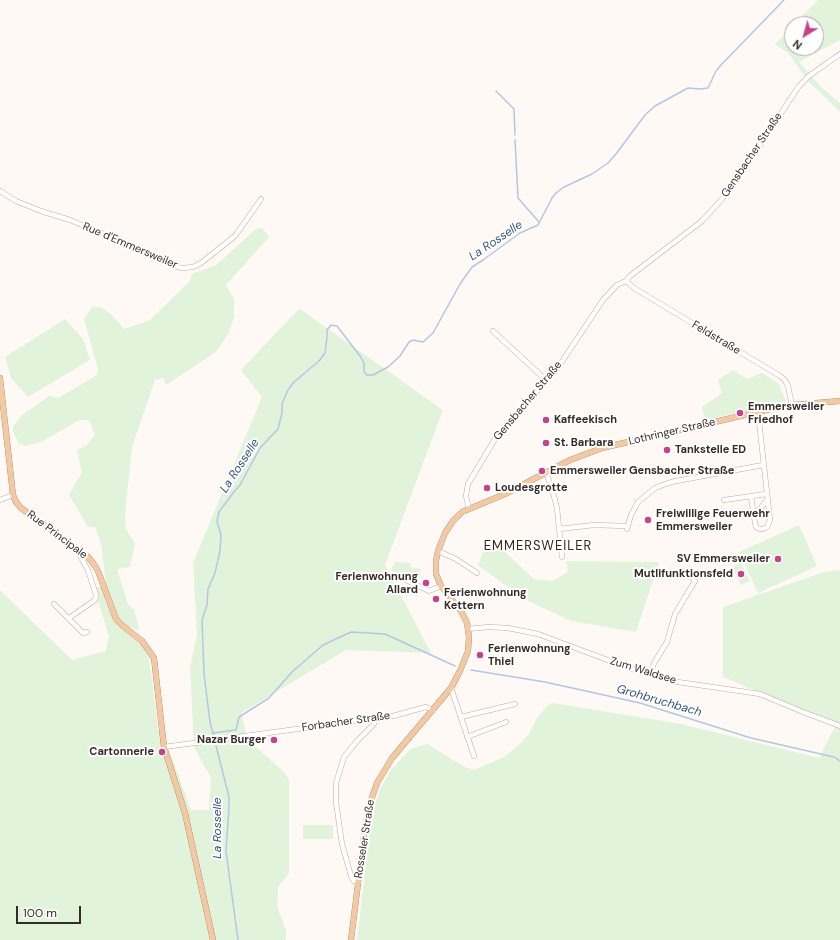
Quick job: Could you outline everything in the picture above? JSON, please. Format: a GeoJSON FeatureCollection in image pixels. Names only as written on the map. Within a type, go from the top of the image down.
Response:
{"type":"FeatureCollection","features":[{"type":"Feature","properties":{"kind":"main road","name":"Rue Principale"},"geometry":{"type":"LineString","coordinates":[[0,378],[2,387],[3,428],[13,495],[16,502],[21,508],[94,563],[116,619],[142,642],[154,658],[164,747],[185,813],[213,940]]}},
{"type":"Feature","properties":{"kind":"main road","name":"Lothringer Straße"},"geometry":{"type":"LineString","coordinates":[[469,509],[505,494],[570,460],[602,448],[792,405],[840,401]]}},
{"type":"Feature","properties":{"kind":"main road"},"geometry":{"type":"LineString","coordinates":[[433,710],[450,688],[462,668],[468,651],[469,637],[467,623],[461,611],[438,581],[435,568],[438,551],[445,533],[453,521],[462,512],[469,509]]}},
{"type":"Feature","properties":{"kind":"main road","name":"Rosseler Straße"},"geometry":{"type":"LineString","coordinates":[[351,940],[367,813],[377,783],[392,758],[433,710]]}},
{"type":"Feature","properties":{"kind":"street","name":"Gensbacher Straße"},"geometry":{"type":"LineString","coordinates":[[469,509],[466,496],[470,478],[504,427],[555,372],[603,300],[617,285],[626,281],[630,276],[702,221],[731,189],[799,86],[809,76],[840,54]]}},
{"type":"Feature","properties":{"kind":"street","name":"Rue d'Emmersweiler"},"geometry":{"type":"LineString","coordinates":[[0,191],[16,201],[70,220],[183,268],[193,267],[201,263],[235,236],[261,199]]}},
{"type":"Feature","properties":{"kind":"street","name":"Feldstraße"},"geometry":{"type":"LineString","coordinates":[[626,281],[634,288],[780,376],[785,380],[788,386],[792,405]]}},
{"type":"Feature","properties":{"kind":"street"},"geometry":{"type":"LineString","coordinates":[[493,331],[547,381]]}},
{"type":"Feature","properties":{"kind":"street"},"geometry":{"type":"LineString","coordinates":[[751,497],[756,527],[763,529],[767,527],[770,520],[758,412]]}},
{"type":"Feature","properties":{"kind":"street"},"geometry":{"type":"LineString","coordinates":[[559,529],[594,526],[627,527],[638,502],[655,488],[671,482],[763,465]]}},
{"type":"Feature","properties":{"kind":"street"},"geometry":{"type":"LineString","coordinates":[[546,472],[557,508],[562,557]]}},
{"type":"Feature","properties":{"kind":"street"},"geometry":{"type":"LineString","coordinates":[[724,500],[766,494]]}},
{"type":"Feature","properties":{"kind":"street"},"geometry":{"type":"LineString","coordinates":[[0,500],[13,495]]}},
{"type":"Feature","properties":{"kind":"street"},"geometry":{"type":"LineString","coordinates":[[754,516],[767,500]]}},
{"type":"Feature","properties":{"kind":"street"},"geometry":{"type":"LineString","coordinates":[[69,618],[95,600],[96,595],[88,570],[76,549]]}},
{"type":"Feature","properties":{"kind":"street"},"geometry":{"type":"LineString","coordinates":[[438,551],[456,559],[477,573]]}},
{"type":"Feature","properties":{"kind":"street"},"geometry":{"type":"LineString","coordinates":[[650,675],[654,664],[667,642],[675,614],[695,581],[690,576]]}},
{"type":"Feature","properties":{"kind":"street"},"geometry":{"type":"LineString","coordinates":[[404,579],[429,591],[441,586]]}},
{"type":"Feature","properties":{"kind":"street"},"geometry":{"type":"LineString","coordinates":[[54,604],[83,633],[87,632]]}},
{"type":"Feature","properties":{"kind":"street","name":"Zum Waldsee"},"geometry":{"type":"LineString","coordinates":[[468,629],[488,627],[508,628],[538,634],[650,675],[671,681],[760,694],[840,726]]}},
{"type":"Feature","properties":{"kind":"street"},"geometry":{"type":"LineString","coordinates":[[450,688],[474,756]]}},
{"type":"Feature","properties":{"kind":"street"},"geometry":{"type":"LineString","coordinates":[[461,717],[515,704]]}},
{"type":"Feature","properties":{"kind":"street","name":"Forbacher Straße"},"geometry":{"type":"LineString","coordinates":[[164,747],[198,741],[393,716],[426,707],[433,710]]}},
{"type":"Feature","properties":{"kind":"street"},"geometry":{"type":"LineString","coordinates":[[358,882],[354,881],[351,876],[342,844],[336,802],[336,782],[344,758],[358,740],[374,724],[375,718]]}},
{"type":"Feature","properties":{"kind":"street"},"geometry":{"type":"LineString","coordinates":[[467,737],[506,722]]}},
{"type":"Feature","properties":{"kind":"green space"},"geometry":{"type":"Polygon","coordinates":[[[818,0],[840,0],[840,40],[824,49],[824,16],[802,16],[818,0]]]}},
{"type":"Feature","properties":{"kind":"green space"},"geometry":{"type":"Polygon","coordinates":[[[784,35],[784,50],[775,44],[784,35]]]}},
{"type":"Feature","properties":{"kind":"green space"},"geometry":{"type":"Polygon","coordinates":[[[790,56],[810,56],[799,62],[820,86],[840,103],[840,112],[808,81],[790,56]]]}},
{"type":"Feature","properties":{"kind":"green space"},"geometry":{"type":"Polygon","coordinates":[[[257,228],[262,228],[269,237],[226,285],[234,299],[234,317],[228,334],[216,352],[166,385],[163,378],[155,380],[132,447],[125,514],[126,529],[135,544],[130,567],[117,569],[128,604],[134,610],[140,631],[130,627],[132,637],[142,645],[149,657],[158,729],[173,760],[191,810],[209,810],[211,778],[194,747],[190,668],[197,634],[193,563],[262,397],[241,370],[300,309],[443,410],[385,565],[431,653],[346,650],[241,713],[248,740],[285,773],[289,780],[289,873],[278,887],[277,906],[286,930],[286,940],[0,940],[0,590],[72,660],[106,651],[109,636],[98,601],[96,588],[106,583],[101,544],[95,527],[88,527],[69,495],[82,472],[77,450],[86,446],[95,435],[89,420],[80,420],[41,442],[25,446],[19,444],[13,432],[13,426],[22,415],[49,396],[58,398],[97,375],[98,369],[84,319],[92,307],[100,307],[111,314],[124,329],[150,320],[190,281],[192,274],[216,265],[257,228]]]}},
{"type":"Feature","properties":{"kind":"green space"},"geometry":{"type":"Polygon","coordinates":[[[65,319],[83,339],[90,360],[28,397],[11,378],[5,357],[65,319]]]}},
{"type":"Feature","properties":{"kind":"green space"},"geometry":{"type":"Polygon","coordinates":[[[733,370],[747,379],[762,373],[779,384],[786,402],[705,420],[702,407],[722,393],[718,380],[733,370]]]}},
{"type":"Feature","properties":{"kind":"green space","name":"SV Emmersweiler"},"geometry":{"type":"Polygon","coordinates":[[[799,525],[817,566],[758,593],[739,552],[799,525]]]}},
{"type":"Feature","properties":{"kind":"green space"},"geometry":{"type":"Polygon","coordinates":[[[489,537],[534,579],[552,581],[568,572],[566,561],[659,562],[636,632],[571,621],[524,599],[478,565],[489,537]]]}},
{"type":"Feature","properties":{"kind":"green space"},"geometry":{"type":"Polygon","coordinates":[[[395,562],[411,563],[410,567],[421,569],[418,585],[391,570],[395,562]]]}},
{"type":"Feature","properties":{"kind":"green space","name":"Mutlifunktionsfeld"},"geometry":{"type":"Polygon","coordinates":[[[741,563],[750,581],[741,585],[732,567],[741,563]]]}},
{"type":"Feature","properties":{"kind":"green space"},"geometry":{"type":"Polygon","coordinates":[[[840,570],[840,940],[357,940],[372,813],[380,789],[391,770],[410,749],[427,744],[465,767],[474,770],[504,757],[519,745],[529,734],[537,718],[549,704],[553,703],[681,724],[819,758],[836,725],[723,677],[723,607],[824,572],[840,570]]]}},
{"type":"Feature","properties":{"kind":"green space"},"geometry":{"type":"Polygon","coordinates":[[[303,825],[333,825],[333,839],[303,839],[303,825]]]}},
{"type":"Feature","properties":{"kind":"waterway","name":"La Rosselle"},"geometry":{"type":"LineString","coordinates":[[238,940],[226,851],[229,797],[210,722],[204,674],[202,620],[207,605],[208,589],[215,573],[220,551],[221,535],[217,521],[219,512],[240,485],[260,448],[278,429],[282,413],[282,404],[288,390],[294,382],[319,361],[325,353],[327,330],[331,325],[337,326],[360,356],[364,363],[364,372],[367,375],[373,375],[388,367],[400,356],[409,342],[413,340],[423,342],[433,333],[460,284],[472,267],[520,233],[538,225],[556,193],[564,187],[592,174],[608,163],[645,115],[655,106],[688,88],[708,88],[716,71],[721,65],[784,0]]}},
{"type":"Feature","properties":{"kind":"waterway"},"geometry":{"type":"LineString","coordinates":[[496,91],[514,109],[515,135]]}},
{"type":"Feature","properties":{"kind":"waterway"},"geometry":{"type":"LineString","coordinates":[[515,140],[518,198],[539,222]]}},
{"type":"Feature","properties":{"kind":"waterway","name":"Grohbruchbach"},"geometry":{"type":"LineString","coordinates":[[213,733],[236,730],[239,717],[269,698],[292,672],[323,645],[351,632],[385,634],[455,666]]}},
{"type":"Feature","properties":{"kind":"waterway","name":"Grohbruchbach"},"geometry":{"type":"LineString","coordinates":[[471,670],[545,682],[640,703],[751,738],[834,757],[840,761]]}},
{"type":"Feature","properties":{"kind":"place","name":"Emmersweiler Friedhof"},"geometry":{"type":"Point","coordinates":[740,413]}},
{"type":"Feature","properties":{"kind":"place","name":"Kaffeekisch"},"geometry":{"type":"Point","coordinates":[546,420]}},
{"type":"Feature","properties":{"kind":"place","name":"St. Barbara"},"geometry":{"type":"Point","coordinates":[546,443]}},
{"type":"Feature","properties":{"kind":"place","name":"Tankstelle ED"},"geometry":{"type":"Point","coordinates":[667,450]}},
{"type":"Feature","properties":{"kind":"place","name":"Emmersweiler Gensbacher Straße"},"geometry":{"type":"Point","coordinates":[542,471]}},
{"type":"Feature","properties":{"kind":"place","name":"Loudesgrotte"},"geometry":{"type":"Point","coordinates":[487,488]}},
{"type":"Feature","properties":{"kind":"place","name":"Freiwillige Feuerwehr Emmersweiler"},"geometry":{"type":"Point","coordinates":[648,520]}},
{"type":"Feature","properties":{"kind":"place","name":"SV Emmersweiler"},"geometry":{"type":"Point","coordinates":[778,559]}},
{"type":"Feature","properties":{"kind":"place","name":"Mutlifunktionsfeld"},"geometry":{"type":"Point","coordinates":[741,574]}},
{"type":"Feature","properties":{"kind":"place","name":"Ferienwohnung Allard"},"geometry":{"type":"Point","coordinates":[426,583]}},
{"type":"Feature","properties":{"kind":"place","name":"Ferienwohnung Kettern"},"geometry":{"type":"Point","coordinates":[436,599]}},
{"type":"Feature","properties":{"kind":"place","name":"Ferienwohnung Thiel"},"geometry":{"type":"Point","coordinates":[480,655]}},
{"type":"Feature","properties":{"kind":"place","name":"Nazar Burger"},"geometry":{"type":"Point","coordinates":[274,740]}},
{"type":"Feature","properties":{"kind":"place","name":"Cartonnerie"},"geometry":{"type":"Point","coordinates":[162,752]}},
{"type":"Feature","properties":{"kind":"district","name":"EMMERSWEILER"},"geometry":{"type":"Point","coordinates":[538,547]}}]}
